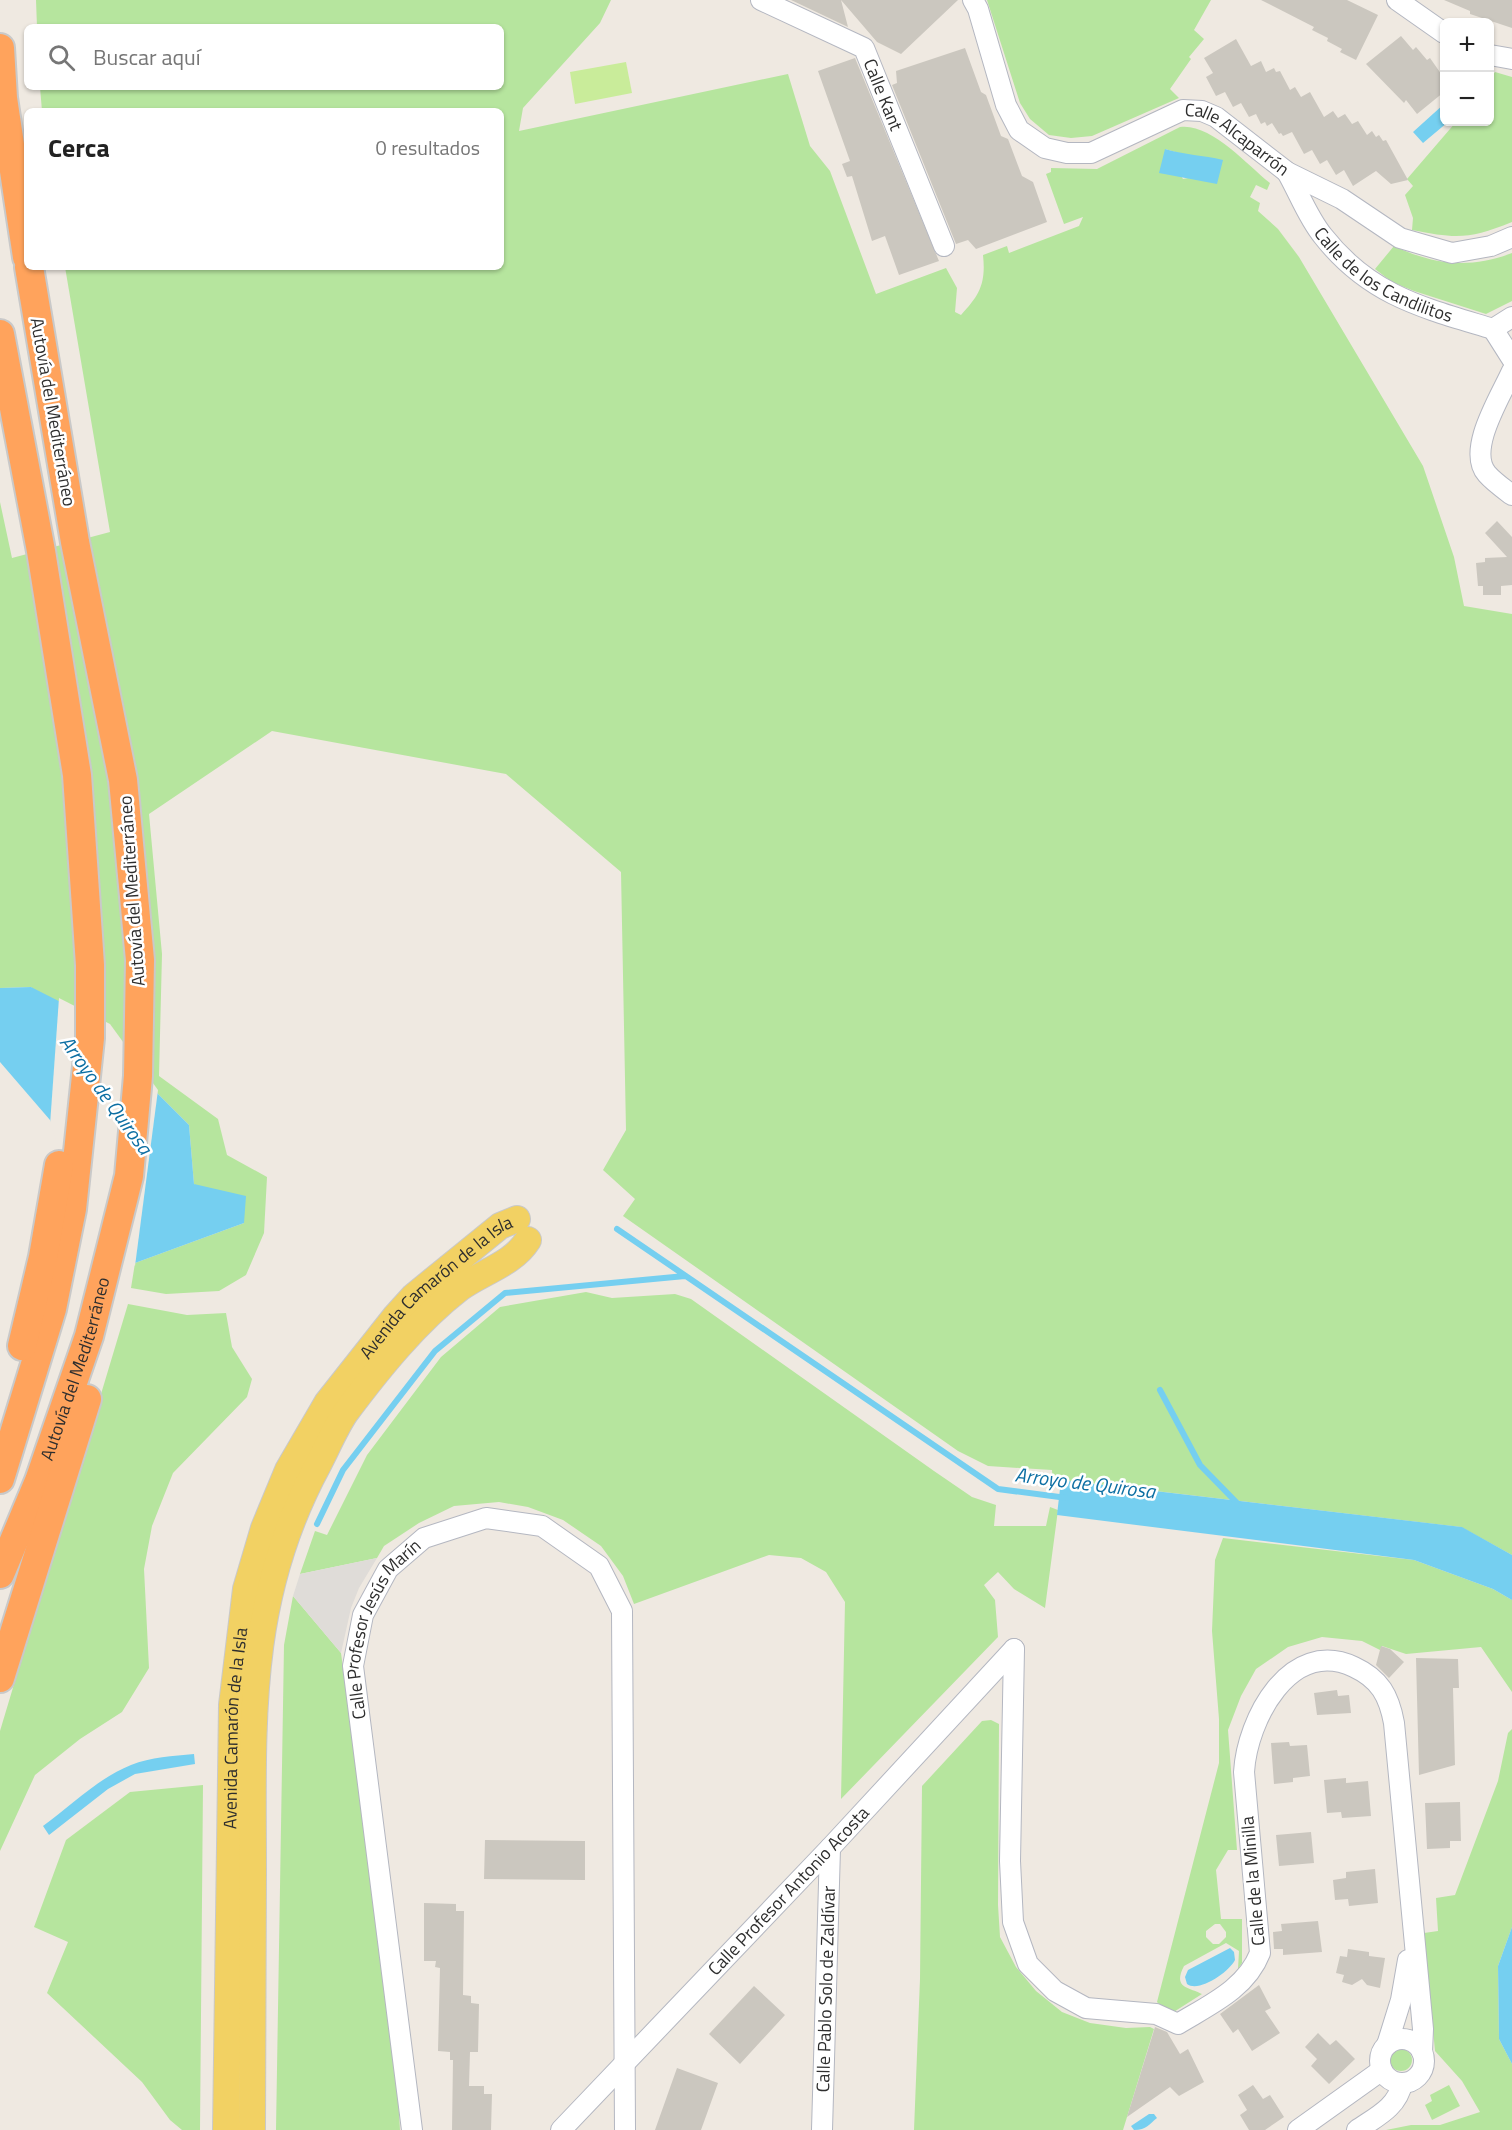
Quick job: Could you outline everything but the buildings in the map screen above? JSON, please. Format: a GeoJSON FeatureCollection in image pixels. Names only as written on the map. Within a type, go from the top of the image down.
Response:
{"type":"FeatureCollection","features":[{"type":"Feature","properties":{"kind":"highway"},"geometry":{"type":"LineString","coordinates":[[0,48],[3,98],[24,236]]}},
{"type":"Feature","properties":{"kind":"highway","name":"Autovía del Mediterráneo"},"geometry":{"type":"LineString","coordinates":[[0,1574],[50,1486],[129,1176],[138,1076],[140,960],[123,780],[75,542],[29,270]]}},
{"type":"Feature","properties":{"kind":"highway","name":"Autovía del Mediterráneo"},"geometry":{"type":"LineString","coordinates":[[0,334],[41,551],[77,775],[86,907],[90,1038],[72,1209],[52,1309],[3,1472]]}},
{"type":"Feature","properties":{"kind":"highway"},"geometry":{"type":"LineString","coordinates":[[0,1414],[23,1346],[56,1187],[64,1129],[70,1039],[86,907]]}},
{"type":"Feature","properties":{"kind":"highway"},"geometry":{"type":"LineString","coordinates":[[0,1678],[50,1486]]}},
{"type":"Feature","properties":{"kind":"main road","name":"Avenida Camarón de la Isla"},"geometry":{"type":"LineString","coordinates":[[226,2130],[232,1705],[246,1589],[264,1528],[288,1470],[327,1403],[394,1317],[414,1296],[500,1226],[523,1230],[521,1252],[462,1287],[427,1316],[345,1414],[309,1481],[282,1542],[265,1606],[253,1706],[252,2130]]}},
{"type":"Feature","properties":{"kind":"street","name":"Calle Kant"},"geometry":{"type":"LineString","coordinates":[[762,0],[864,48],[944,246]]}},
{"type":"Feature","properties":{"kind":"street","name":"Calle Alcaparrón"},"geometry":{"type":"LineString","coordinates":[[973,0],[978,9],[1006,105],[1019,130],[1046,148],[1067,153],[1091,153],[1183,110],[1202,111],[1216,117],[1287,172],[1342,199],[1400,238],[1452,253],[1491,246],[1512,237]]}},
{"type":"Feature","properties":{"kind":"street"},"geometry":{"type":"LineString","coordinates":[[1397,0],[1440,30]]}},
{"type":"Feature","properties":{"kind":"street"},"geometry":{"type":"LineString","coordinates":[[1494,56],[1512,59]]}},
{"type":"Feature","properties":{"kind":"street","name":"Calle de los Candilitos"},"geometry":{"type":"LineString","coordinates":[[1287,172],[1322,236],[1361,276],[1394,297],[1493,329]]}},
{"type":"Feature","properties":{"kind":"street"},"geometry":{"type":"LineString","coordinates":[[1512,317],[1493,329],[1512,359]]}},
{"type":"Feature","properties":{"kind":"street"},"geometry":{"type":"LineString","coordinates":[[1512,371],[1483,435],[1479,456],[1486,473],[1512,495]]}},
{"type":"Feature","properties":{"kind":"street","name":"Calle Profesor Jesús Marín"},"geometry":{"type":"LineString","coordinates":[[412,2130],[352,1666],[363,1615],[388,1569],[424,1538],[486,1518],[542,1526],[599,1566],[622,1611],[625,2130]]}},
{"type":"Feature","properties":{"kind":"street","name":"Calle Profesor Antonio Acosta"},"geometry":{"type":"LineString","coordinates":[[561,2130],[830,1848],[1014,1649]]}},
{"type":"Feature","properties":{"kind":"street","name":"Calle de la Minilla"},"geometry":{"type":"LineString","coordinates":[[1014,1649],[1010,1861],[1013,1922],[1028,1964],[1055,1991],[1086,2008],[1156,2014],[1178,2024],[1240,1984],[1254,1968],[1260,1953],[1244,1773],[1245,1750],[1256,1719],[1275,1689],[1296,1671],[1321,1660],[1343,1662],[1366,1672],[1377,1681],[1390,1700],[1423,2029],[1422,2052]]}},
{"type":"Feature","properties":{"kind":"street","name":"Calle Pablo Solo de Zaldívar"},"geometry":{"type":"LineString","coordinates":[[822,2130],[830,1848]]}},
{"type":"Feature","properties":{"kind":"street","name":"Calle de la Minilla"},"geometry":{"type":"LineString","coordinates":[[1387,2045],[1407,1973],[1411,1921]]}},
{"type":"Feature","properties":{"kind":"street"},"geometry":{"type":"LineString","coordinates":[[1399,2039],[1406,2039],[1418,2046],[1422,2052],[1421,2072],[1410,2081],[1402,2083],[1390,2080],[1382,2070],[1380,2057],[1387,2045],[1399,2039]]}},
{"type":"Feature","properties":{"kind":"street"},"geometry":{"type":"LineString","coordinates":[[1298,2130],[1382,2070]]}},
{"type":"Feature","properties":{"kind":"street"},"geometry":{"type":"LineString","coordinates":[[1357,2130],[1385,2111],[1400,2096],[1402,2083]]}},
{"type":"Feature","properties":{"kind":"green space"},"geometry":{"type":"Polygon","coordinates":[[[36,0],[611,0],[600,23],[523,108],[519,131],[788,74],[810,146],[830,171],[876,294],[946,268],[957,288],[955,312],[961,315],[980,288],[984,273],[983,255],[1007,246],[1009,253],[1079,226],[1083,217],[1064,224],[1046,174],[1051,172],[1051,168],[1097,169],[1180,127],[1192,127],[1204,131],[1228,146],[1270,183],[1267,190],[1256,185],[1250,197],[1260,203],[1258,211],[1278,229],[1299,257],[1423,466],[1454,557],[1464,606],[1512,614],[1512,1555],[1461,1527],[1062,1480],[1061,1485],[1053,1484],[1052,1470],[988,1466],[958,1451],[623,1216],[635,1199],[603,1170],[626,1130],[621,872],[506,774],[272,731],[149,814],[162,954],[159,1076],[218,1119],[227,1155],[267,1177],[264,1233],[246,1275],[219,1291],[166,1294],[131,1288],[135,1263],[244,1223],[194,1184],[189,1125],[158,1094],[31,987],[0,988],[0,502],[12,558],[110,532],[66,270],[504,270],[504,108],[42,108],[40,90],[504,90],[504,24],[37,24],[36,0]],[[1165,149],[1183,179],[1193,177],[1189,156],[1165,149]]]}},
{"type":"Feature","properties":{"kind":"green space"},"geometry":{"type":"Polygon","coordinates":[[[987,0],[1211,0],[1194,30],[1204,39],[1189,57],[1191,59],[1170,89],[1179,98],[1092,136],[1071,138],[1049,135],[1030,119],[1020,103],[987,0]]]}},
{"type":"Feature","properties":{"kind":"green space"},"geometry":{"type":"Polygon","coordinates":[[[626,62],[632,93],[575,104],[570,72],[626,62]]]}},
{"type":"Feature","properties":{"kind":"green space"},"geometry":{"type":"Polygon","coordinates":[[[1494,73],[1512,77],[1512,222],[1485,232],[1463,236],[1412,230],[1413,218],[1405,195],[1413,186],[1407,179],[1453,126],[1494,126],[1494,73]]]}},
{"type":"Feature","properties":{"kind":"green space"},"geometry":{"type":"Polygon","coordinates":[[[1394,246],[1423,257],[1452,263],[1481,261],[1512,253],[1512,301],[1486,314],[1392,282],[1375,269],[1394,246]]]}},
{"type":"Feature","properties":{"kind":"green space"},"geometry":{"type":"Polygon","coordinates":[[[586,1292],[612,1298],[675,1294],[691,1299],[972,1497],[996,1505],[994,1526],[1046,1526],[1050,1507],[1058,1510],[1045,1608],[1014,1589],[998,1572],[984,1585],[995,1600],[998,1637],[841,1799],[845,1602],[826,1572],[801,1558],[769,1555],[634,1604],[623,1576],[601,1546],[563,1520],[528,1507],[499,1502],[454,1506],[419,1523],[384,1546],[377,1558],[300,1574],[315,1531],[327,1535],[367,1455],[441,1357],[500,1307],[586,1292]]]}},
{"type":"Feature","properties":{"kind":"green space"},"geometry":{"type":"Polygon","coordinates":[[[128,1304],[187,1315],[226,1313],[232,1347],[252,1379],[247,1397],[173,1473],[152,1526],[144,1569],[149,1668],[122,1712],[80,1739],[35,1775],[0,1851],[0,1731],[128,1304]]]}},
{"type":"Feature","properties":{"kind":"green space"},"geometry":{"type":"Polygon","coordinates":[[[1223,1538],[1414,1560],[1493,1589],[1512,1600],[1512,1692],[1481,1647],[1406,1654],[1382,1646],[1380,1650],[1362,1641],[1322,1637],[1288,1647],[1256,1669],[1241,1696],[1228,1730],[1237,1850],[1228,1850],[1216,1870],[1221,1919],[1242,1919],[1242,1963],[1238,1969],[1239,1951],[1226,1943],[1184,1966],[1181,1983],[1202,1994],[1169,2015],[1157,2002],[1219,1763],[1219,1719],[1212,1631],[1215,1560],[1223,1538]],[[1215,1924],[1206,1931],[1206,1937],[1213,1944],[1219,1944],[1226,1937],[1226,1932],[1220,1924],[1215,1924]]]}},
{"type":"Feature","properties":{"kind":"green space"},"geometry":{"type":"Polygon","coordinates":[[[293,1596],[341,1653],[396,2061],[400,2130],[276,2130],[284,1645],[293,1596]]]}},
{"type":"Feature","properties":{"kind":"green space"},"geometry":{"type":"Polygon","coordinates":[[[991,1720],[999,1724],[998,1905],[1000,1937],[1016,1967],[1036,1991],[1062,2012],[1090,2023],[1154,2029],[1123,2130],[914,2130],[920,1979],[922,1786],[982,1721],[991,1720]]]}},
{"type":"Feature","properties":{"kind":"green space"},"geometry":{"type":"Polygon","coordinates":[[[1512,1729],[1512,1927],[1498,1966],[1499,2039],[1512,2064],[1512,2130],[1386,2130],[1411,2125],[1440,2125],[1480,2112],[1462,2081],[1435,2051],[1424,1933],[1438,1931],[1436,1898],[1455,1895],[1498,1781],[1508,1733],[1512,1729]]]}},
{"type":"Feature","properties":{"kind":"green space"},"geometry":{"type":"Polygon","coordinates":[[[203,1785],[200,2130],[182,2130],[170,2120],[142,2082],[47,1993],[68,1942],[34,1927],[66,1840],[130,1792],[203,1785]]]}},
{"type":"Feature","properties":{"kind":"green space"},"geometry":{"type":"Polygon","coordinates":[[[1401,2049],[1411,2056],[1412,2060],[1405,2070],[1401,2071],[1391,2064],[1390,2060],[1397,2050],[1401,2049]]]}},
{"type":"Feature","properties":{"kind":"green space"},"geometry":{"type":"Polygon","coordinates":[[[1449,2085],[1460,2106],[1432,2120],[1425,2105],[1432,2101],[1430,2095],[1449,2085]]]}},
{"type":"Feature","properties":{"kind":"shaded area"},"geometry":{"type":"Polygon","coordinates":[[[377,1558],[359,1588],[351,1608],[341,1653],[293,1596],[300,1574],[377,1558]]]}},
{"type":"Feature","properties":{"kind":"water"},"geometry":{"type":"Polygon","coordinates":[[[1440,108],[1440,126],[1443,126],[1423,143],[1413,132],[1440,108]]]}},
{"type":"Feature","properties":{"kind":"water"},"geometry":{"type":"Polygon","coordinates":[[[1165,149],[1223,160],[1217,184],[1159,173],[1165,149]]]}},
{"type":"Feature","properties":{"kind":"water"},"geometry":{"type":"Polygon","coordinates":[[[31,987],[108,1026],[158,1094],[189,1125],[194,1184],[246,1196],[244,1223],[135,1263],[85,1205],[50,1120],[0,1062],[0,988],[31,987]]]}},
{"type":"Feature","properties":{"kind":"water"},"geometry":{"type":"Polygon","coordinates":[[[1061,1480],[1462,1527],[1512,1555],[1512,1600],[1493,1589],[1414,1560],[1057,1515],[1061,1480]]]}},
{"type":"Feature","properties":{"kind":"water"},"geometry":{"type":"Polygon","coordinates":[[[194,1754],[195,1764],[135,1774],[108,1789],[49,1835],[43,1826],[107,1777],[131,1765],[162,1757],[194,1754]]]}},
{"type":"Feature","properties":{"kind":"water"},"geometry":{"type":"Polygon","coordinates":[[[1512,1927],[1512,2064],[1499,2039],[1498,1966],[1512,1927]]]}},
{"type":"Feature","properties":{"kind":"water"},"geometry":{"type":"Polygon","coordinates":[[[1230,1948],[1234,1952],[1235,1960],[1227,1970],[1206,1984],[1192,1986],[1187,1984],[1185,1977],[1188,1970],[1230,1948]]]}},
{"type":"Feature","properties":{"kind":"water"},"geometry":{"type":"Polygon","coordinates":[[[1149,2114],[1154,2114],[1157,2118],[1145,2128],[1134,2130],[1131,2126],[1149,2114]]]}},
{"type":"Feature","properties":{"kind":"pier"},"geometry":{"type":"Polygon","coordinates":[[[59,998],[110,1024],[158,1090],[135,1266],[83,1207],[50,1125],[59,998]]]}},
{"type":"Feature","properties":{"kind":"waterway","name":"Arroyo de Quirosa"},"geometry":{"type":"LineString","coordinates":[[617,1229],[998,1489],[1067,1498]]}},
{"type":"Feature","properties":{"kind":"waterway"},"geometry":{"type":"LineString","coordinates":[[317,1524],[343,1470],[435,1351],[505,1293],[685,1276]]}},
{"type":"Feature","properties":{"kind":"waterway"},"geometry":{"type":"LineString","coordinates":[[1160,1390],[1200,1465],[1239,1505]]}}]}
